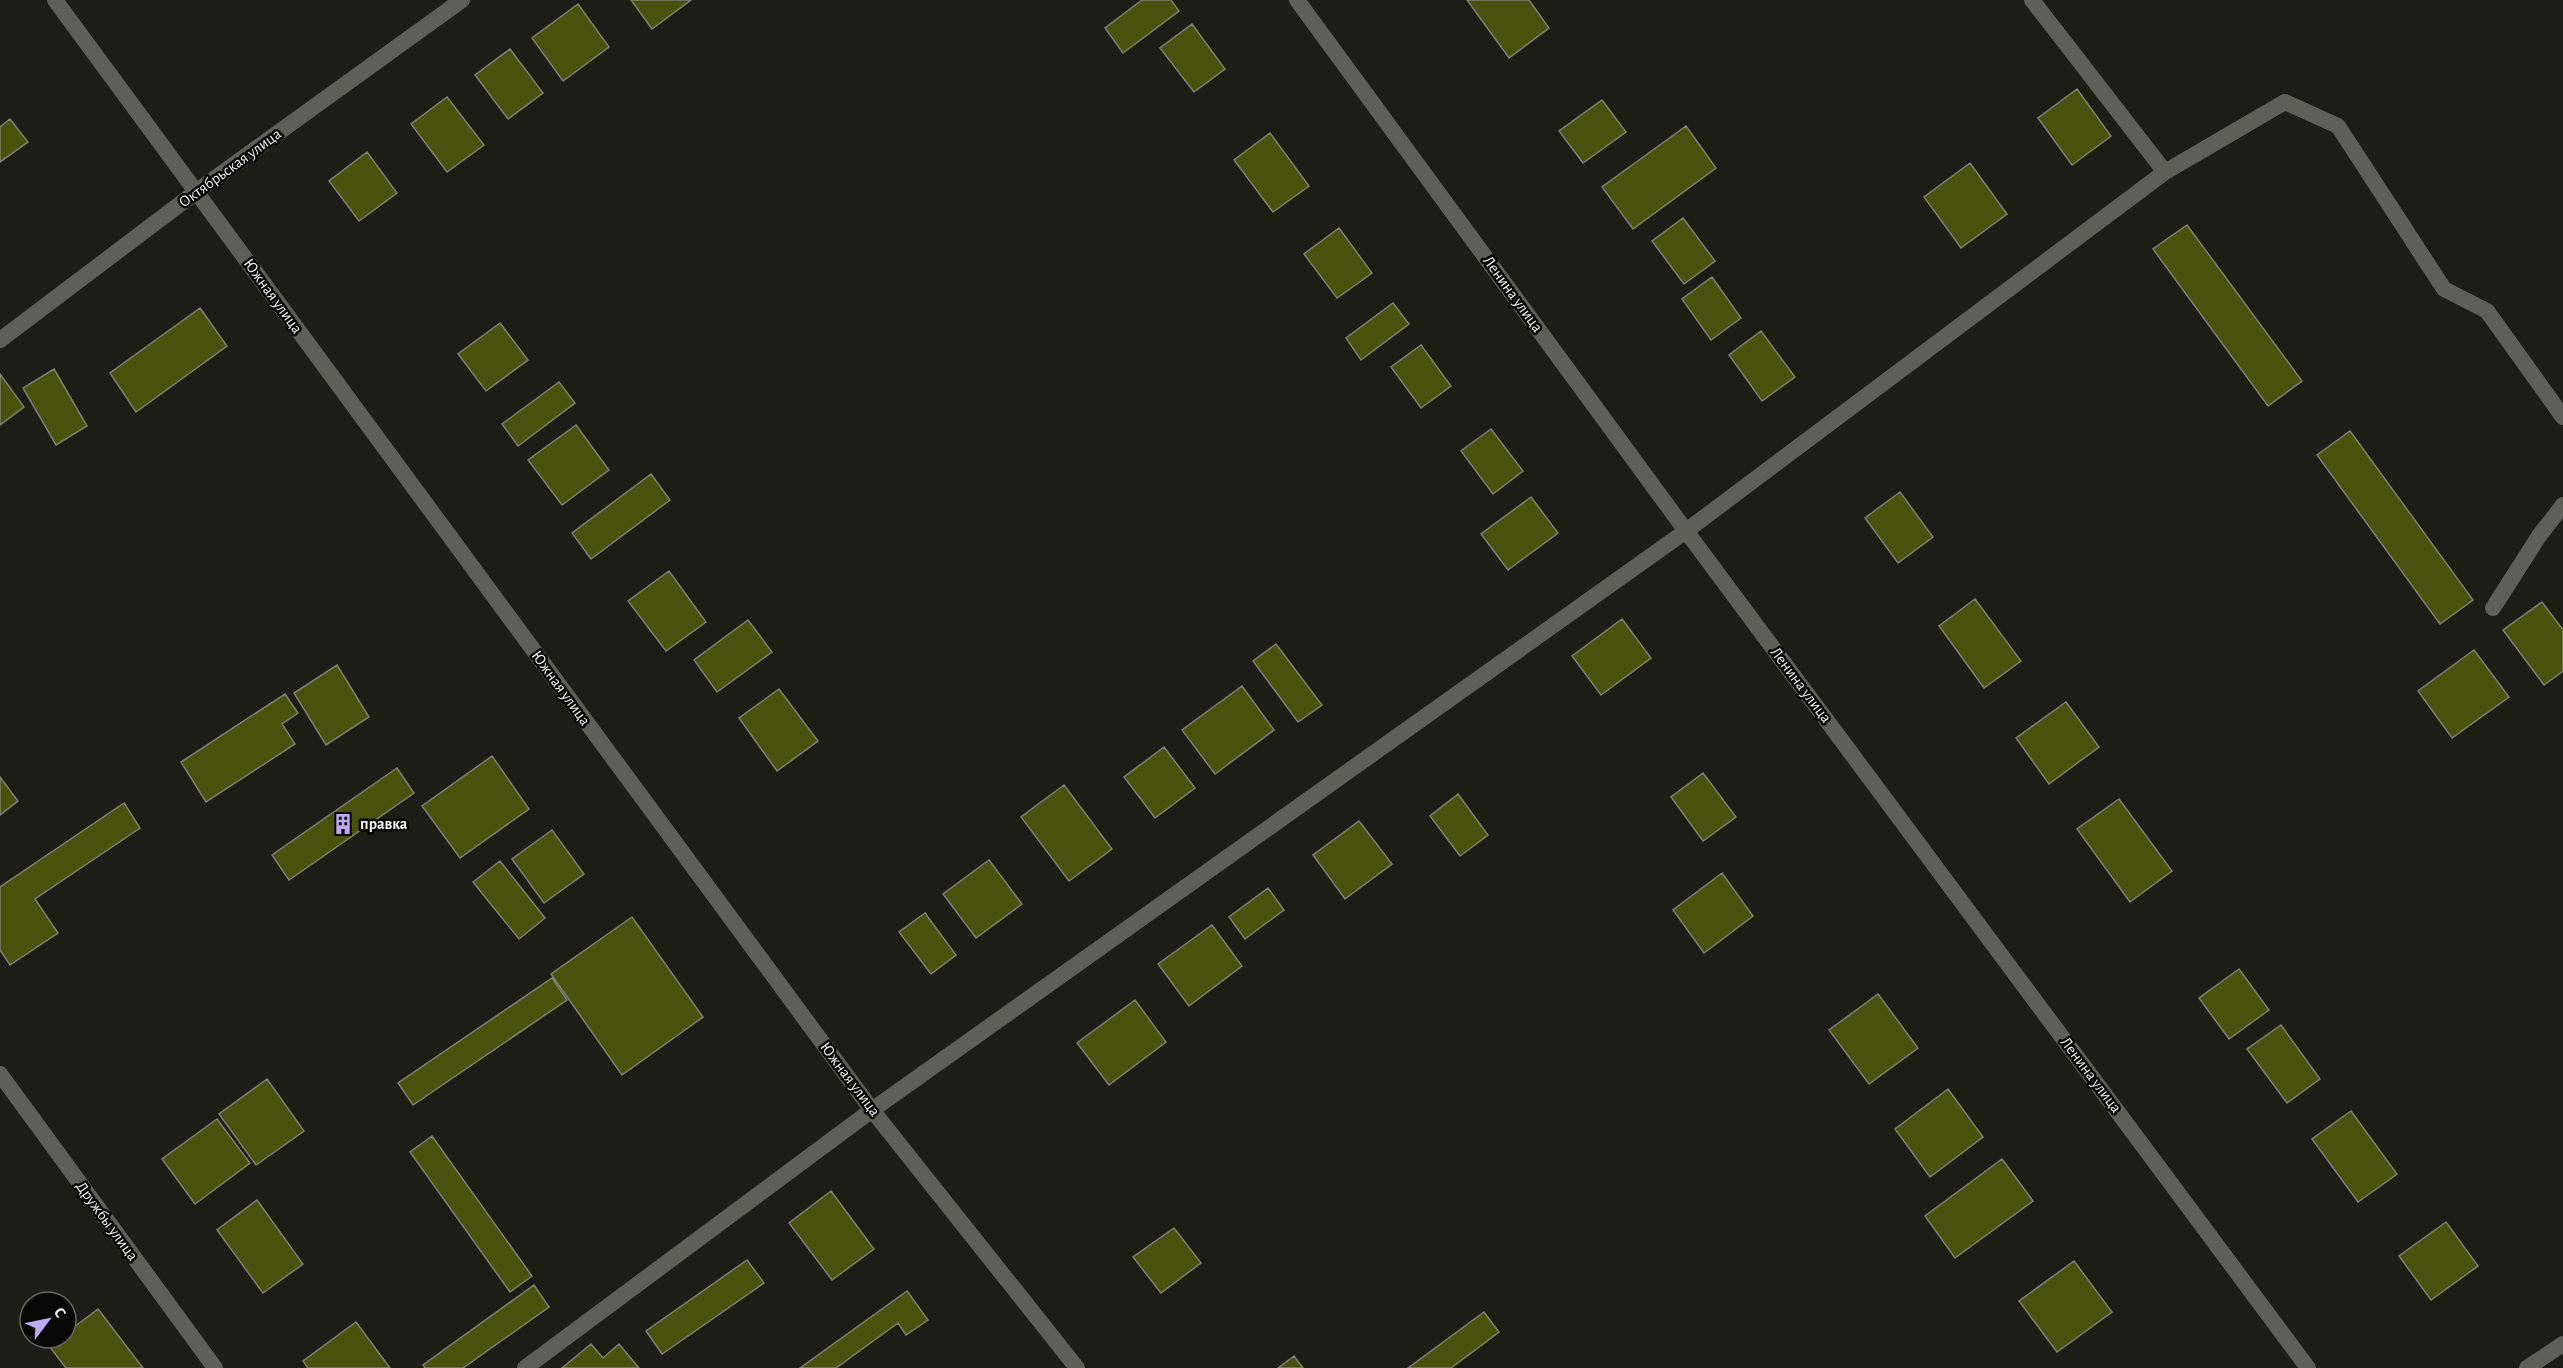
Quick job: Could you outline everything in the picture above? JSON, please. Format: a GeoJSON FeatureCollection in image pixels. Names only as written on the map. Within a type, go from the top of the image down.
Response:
{"type":"FeatureCollection","features":[{"type":"Feature","properties":{"kind":"street","name":"Южная улица"},"geometry":{"type":"LineString","coordinates":[[55,0],[872,1110],[1077,1368]]}},
{"type":"Feature","properties":{"kind":"street","name":"Октябрьская улица"},"geometry":{"type":"LineString","coordinates":[[0,340],[196,192],[462,0]]}},
{"type":"Feature","properties":{"kind":"street","name":"Ленина улица"},"geometry":{"type":"LineString","coordinates":[[1297,0],[1686,531],[2308,1368]]}},
{"type":"Feature","properties":{"kind":"street"},"geometry":{"type":"LineString","coordinates":[[2032,0],[2165,172]]}},
{"type":"Feature","properties":{"kind":"street"},"geometry":{"type":"LineString","coordinates":[[525,1368],[872,1110],[1686,531],[2165,172],[2285,102],[2338,126],[2444,289],[2487,312],[2563,417]]}},
{"type":"Feature","properties":{"kind":"street"},"geometry":{"type":"LineString","coordinates":[[2493,608],[2539,536],[2563,505]]}},
{"type":"Feature","properties":{"kind":"street","name":"Дружбы улица"},"geometry":{"type":"LineString","coordinates":[[0,1074],[215,1368]]}},
{"type":"Feature","properties":{"kind":"street"},"geometry":{"type":"LineString","coordinates":[[2527,1368],[2563,1344]]}},
{"type":"Feature","properties":{"kind":"building"},"geometry":{"type":"Polygon","coordinates":[[[631,0],[691,0],[652,29],[631,0]]]}},
{"type":"Feature","properties":{"kind":"building"},"geometry":{"type":"Polygon","coordinates":[[[1142,0],[1171,0],[1179,11],[1123,53],[1105,28],[1142,0]]]}},
{"type":"Feature","properties":{"kind":"building"},"geometry":{"type":"Polygon","coordinates":[[[1467,0],[1529,0],[1549,28],[1509,58],[1467,0]]]}},
{"type":"Feature","properties":{"kind":"building"},"geometry":{"type":"Polygon","coordinates":[[[578,4],[609,47],[563,81],[532,38],[578,4]]]}},
{"type":"Feature","properties":{"kind":"building"},"geometry":{"type":"Polygon","coordinates":[[[1192,24],[1225,69],[1194,92],[1160,48],[1192,24]]]}},
{"type":"Feature","properties":{"kind":"building"},"geometry":{"type":"Polygon","coordinates":[[[510,49],[543,93],[508,119],[475,75],[510,49]]]}},
{"type":"Feature","properties":{"kind":"building"},"geometry":{"type":"Polygon","coordinates":[[[2077,89],[2111,136],[2072,165],[2038,118],[2077,89]]]}},
{"type":"Feature","properties":{"kind":"building"},"geometry":{"type":"Polygon","coordinates":[[[447,97],[484,145],[447,172],[411,124],[447,97]]]}},
{"type":"Feature","properties":{"kind":"building"},"geometry":{"type":"Polygon","coordinates":[[[1602,100],[1626,132],[1583,163],[1559,131],[1602,100]]]}},
{"type":"Feature","properties":{"kind":"building"},"geometry":{"type":"Polygon","coordinates":[[[10,119],[28,142],[0,162],[0,127],[10,119]]]}},
{"type":"Feature","properties":{"kind":"building"},"geometry":{"type":"Polygon","coordinates":[[[1686,126],[1716,168],[1633,229],[1602,187],[1686,126]]]}},
{"type":"Feature","properties":{"kind":"building"},"geometry":{"type":"Polygon","coordinates":[[[1270,133],[1309,186],[1273,212],[1234,160],[1270,133]]]}},
{"type":"Feature","properties":{"kind":"building"},"geometry":{"type":"Polygon","coordinates":[[[367,152],[397,193],[359,221],[329,181],[367,152]]]}},
{"type":"Feature","properties":{"kind":"building"},"geometry":{"type":"Polygon","coordinates":[[[1970,163],[2007,214],[1961,248],[1924,197],[1970,163]]]}},
{"type":"Feature","properties":{"kind":"building"},"geometry":{"type":"Polygon","coordinates":[[[1683,218],[1715,261],[1684,284],[1652,241],[1683,218]]]}},
{"type":"Feature","properties":{"kind":"building"},"geometry":{"type":"Polygon","coordinates":[[[2187,225],[2302,381],[2268,406],[2153,249],[2187,225]]]}},
{"type":"Feature","properties":{"kind":"building"},"geometry":{"type":"Polygon","coordinates":[[[1339,228],[1372,273],[1337,298],[1304,254],[1339,228]]]}},
{"type":"Feature","properties":{"kind":"building"},"geometry":{"type":"Polygon","coordinates":[[[1712,277],[1741,318],[1711,340],[1682,299],[1712,277]]]}},
{"type":"Feature","properties":{"kind":"building"},"geometry":{"type":"Polygon","coordinates":[[[1393,303],[1409,324],[1361,360],[1346,338],[1393,303]]]}},
{"type":"Feature","properties":{"kind":"building"},"geometry":{"type":"Polygon","coordinates":[[[200,308],[227,346],[136,412],[110,373],[200,308]]]}},
{"type":"Feature","properties":{"kind":"building"},"geometry":{"type":"Polygon","coordinates":[[[500,323],[528,360],[486,391],[458,354],[500,323]]]}},
{"type":"Feature","properties":{"kind":"building"},"geometry":{"type":"Polygon","coordinates":[[[1761,331],[1795,377],[1762,401],[1729,355],[1761,331]]]}},
{"type":"Feature","properties":{"kind":"building"},"geometry":{"type":"Polygon","coordinates":[[[1421,345],[1451,386],[1421,408],[1391,367],[1421,345]]]}},
{"type":"Feature","properties":{"kind":"building"},"geometry":{"type":"Polygon","coordinates":[[[54,369],[87,426],[56,445],[23,388],[54,369]]]}},
{"type":"Feature","properties":{"kind":"building"},"geometry":{"type":"Polygon","coordinates":[[[0,374],[24,407],[0,425],[0,374]]]}},
{"type":"Feature","properties":{"kind":"building"},"geometry":{"type":"Polygon","coordinates":[[[559,382],[575,403],[518,446],[502,424],[559,382]]]}},
{"type":"Feature","properties":{"kind":"building"},"geometry":{"type":"Polygon","coordinates":[[[576,425],[609,470],[562,505],[528,460],[576,425]]]}},
{"type":"Feature","properties":{"kind":"building"},"geometry":{"type":"Polygon","coordinates":[[[1491,429],[1523,471],[1493,494],[1461,451],[1491,429]]]}},
{"type":"Feature","properties":{"kind":"building"},"geometry":{"type":"Polygon","coordinates":[[[2350,431],[2473,600],[2440,624],[2317,455],[2350,431]]]}},
{"type":"Feature","properties":{"kind":"building"},"geometry":{"type":"Polygon","coordinates":[[[651,474],[670,500],[591,559],[572,533],[651,474]]]}},
{"type":"Feature","properties":{"kind":"building"},"geometry":{"type":"Polygon","coordinates":[[[1900,492],[1933,537],[1898,563],[1865,518],[1900,492]]]}},
{"type":"Feature","properties":{"kind":"building"},"geometry":{"type":"Polygon","coordinates":[[[1531,497],[1558,533],[1508,570],[1481,534],[1531,497]]]}},
{"type":"Feature","properties":{"kind":"building"},"geometry":{"type":"Polygon","coordinates":[[[669,571],[706,622],[666,651],[628,601],[669,571]]]}},
{"type":"Feature","properties":{"kind":"building"},"geometry":{"type":"Polygon","coordinates":[[[1975,599],[2021,661],[1984,688],[1939,626],[1975,599]]]}},
{"type":"Feature","properties":{"kind":"building"},"geometry":{"type":"Polygon","coordinates":[[[2542,602],[2563,630],[2563,671],[2544,685],[2503,630],[2542,602]]]}},
{"type":"Feature","properties":{"kind":"building"},"geometry":{"type":"Polygon","coordinates":[[[1622,619],[1651,658],[1601,695],[1572,656],[1622,619]]]}},
{"type":"Feature","properties":{"kind":"building"},"geometry":{"type":"Polygon","coordinates":[[[748,620],[772,652],[717,692],[694,660],[748,620]]]}},
{"type":"Feature","properties":{"kind":"building"},"geometry":{"type":"Polygon","coordinates":[[[1276,644],[1322,705],[1298,722],[1253,661],[1276,644]]]}},
{"type":"Feature","properties":{"kind":"building"},"geometry":{"type":"Polygon","coordinates":[[[2474,650],[2509,697],[2452,738],[2418,691],[2474,650]]]}},
{"type":"Feature","properties":{"kind":"building"},"geometry":{"type":"Polygon","coordinates":[[[337,665],[369,717],[326,745],[294,693],[337,665]]]}},
{"type":"Feature","properties":{"kind":"building"},"geometry":{"type":"Polygon","coordinates":[[[1242,686],[1274,730],[1215,774],[1182,730],[1242,686]]]}},
{"type":"Feature","properties":{"kind":"building"},"geometry":{"type":"Polygon","coordinates":[[[779,689],[818,741],[777,771],[739,718],[779,689]]]}},
{"type":"Feature","properties":{"kind":"building"},"geometry":{"type":"Polygon","coordinates":[[[285,694],[298,713],[282,724],[295,744],[206,802],[181,762],[285,694]]]}},
{"type":"Feature","properties":{"kind":"building"},"geometry":{"type":"Polygon","coordinates":[[[2066,702],[2099,747],[2049,784],[2016,738],[2066,702]]]}},
{"type":"Feature","properties":{"kind":"building"},"geometry":{"type":"Polygon","coordinates":[[[1164,747],[1195,788],[1155,818],[1124,777],[1164,747]]]}},
{"type":"Feature","properties":{"kind":"building"},"geometry":{"type":"Polygon","coordinates":[[[492,756],[529,809],[460,858],[422,806],[492,756]]]}},
{"type":"Feature","properties":{"kind":"building","name":"правка"},"geometry":{"type":"Polygon","coordinates":[[[397,768],[414,793],[289,880],[272,855],[397,768]]]}},
{"type":"Feature","properties":{"kind":"building"},"geometry":{"type":"Polygon","coordinates":[[[1703,773],[1736,817],[1703,841],[1671,797],[1703,773]]]}},
{"type":"Feature","properties":{"kind":"building"},"geometry":{"type":"Polygon","coordinates":[[[0,777],[18,801],[0,815],[0,777]]]}},
{"type":"Feature","properties":{"kind":"building"},"geometry":{"type":"Polygon","coordinates":[[[1064,785],[1112,849],[1069,881],[1021,817],[1064,785]]]}},
{"type":"Feature","properties":{"kind":"building"},"geometry":{"type":"Polygon","coordinates":[[[1458,794],[1488,835],[1460,856],[1430,816],[1458,794]]]}},
{"type":"Feature","properties":{"kind":"building"},"geometry":{"type":"Polygon","coordinates":[[[2119,799],[2172,871],[2130,902],[2077,829],[2119,799]]]}},
{"type":"Feature","properties":{"kind":"building"},"geometry":{"type":"Polygon","coordinates":[[[124,803],[140,828],[35,899],[58,933],[10,965],[0,950],[0,887],[124,803]]]}},
{"type":"Feature","properties":{"kind":"building"},"geometry":{"type":"Polygon","coordinates":[[[1359,821],[1392,864],[1345,899],[1313,855],[1359,821]]]}},
{"type":"Feature","properties":{"kind":"building"},"geometry":{"type":"Polygon","coordinates":[[[552,830],[584,874],[544,903],[512,859],[552,830]]]}},
{"type":"Feature","properties":{"kind":"building"},"geometry":{"type":"Polygon","coordinates":[[[989,860],[1022,904],[976,938],[943,894],[989,860]]]}},
{"type":"Feature","properties":{"kind":"building"},"geometry":{"type":"Polygon","coordinates":[[[500,861],[545,918],[519,939],[473,882],[500,861]]]}},
{"type":"Feature","properties":{"kind":"building"},"geometry":{"type":"Polygon","coordinates":[[[1722,873],[1753,916],[1704,953],[1673,910],[1722,873]]]}},
{"type":"Feature","properties":{"kind":"building"},"geometry":{"type":"Polygon","coordinates":[[[1268,888],[1284,910],[1245,939],[1229,917],[1268,888]]]}},
{"type":"Feature","properties":{"kind":"building"},"geometry":{"type":"Polygon","coordinates":[[[925,913],[956,955],[931,974],[899,932],[925,913]]]}},
{"type":"Feature","properties":{"kind":"building"},"geometry":{"type":"Polygon","coordinates":[[[632,917],[703,1017],[622,1075],[551,974],[632,917]]]}},
{"type":"Feature","properties":{"kind":"building"},"geometry":{"type":"Polygon","coordinates":[[[1212,925],[1242,966],[1189,1006],[1158,964],[1212,925]]]}},
{"type":"Feature","properties":{"kind":"building"},"geometry":{"type":"Polygon","coordinates":[[[2239,969],[2269,1010],[2229,1039],[2199,998],[2239,969]]]}},
{"type":"Feature","properties":{"kind":"building"},"geometry":{"type":"Polygon","coordinates":[[[552,978],[567,1000],[413,1105],[398,1083],[552,978]]]}},
{"type":"Feature","properties":{"kind":"building"},"geometry":{"type":"Polygon","coordinates":[[[1878,994],[1918,1048],[1869,1084],[1829,1030],[1878,994]]]}},
{"type":"Feature","properties":{"kind":"building"},"geometry":{"type":"Polygon","coordinates":[[[1135,1000],[1166,1042],[1109,1085],[1077,1043],[1135,1000]]]}},
{"type":"Feature","properties":{"kind":"building"},"geometry":{"type":"Polygon","coordinates":[[[2281,1025],[2320,1079],[2287,1103],[2247,1049],[2281,1025]]]}},
{"type":"Feature","properties":{"kind":"building"},"geometry":{"type":"Polygon","coordinates":[[[267,1079],[304,1131],[256,1165],[219,1114],[267,1079]]]}},
{"type":"Feature","properties":{"kind":"building"},"geometry":{"type":"Polygon","coordinates":[[[1948,1089],[1983,1137],[1930,1177],[1895,1129],[1948,1089]]]}},
{"type":"Feature","properties":{"kind":"building"},"geometry":{"type":"Polygon","coordinates":[[[2351,1111],[2397,1174],[2358,1202],[2312,1139],[2351,1111]]]}},
{"type":"Feature","properties":{"kind":"building"},"geometry":{"type":"Polygon","coordinates":[[[217,1119],[250,1163],[195,1204],[162,1159],[217,1119]]]}},
{"type":"Feature","properties":{"kind":"building"},"geometry":{"type":"Polygon","coordinates":[[[432,1136],[532,1276],[510,1292],[410,1152],[432,1136]]]}},
{"type":"Feature","properties":{"kind":"building"},"geometry":{"type":"Polygon","coordinates":[[[2002,1159],[2033,1201],[1955,1258],[1925,1216],[2002,1159]]]}},
{"type":"Feature","properties":{"kind":"building"},"geometry":{"type":"Polygon","coordinates":[[[831,1191],[874,1249],[832,1280],[789,1223],[831,1191]]]}},
{"type":"Feature","properties":{"kind":"building"},"geometry":{"type":"Polygon","coordinates":[[[257,1200],[303,1264],[263,1293],[217,1230],[257,1200]]]}},
{"type":"Feature","properties":{"kind":"building"},"geometry":{"type":"Polygon","coordinates":[[[2446,1222],[2478,1266],[2431,1300],[2399,1256],[2446,1222]]]}},
{"type":"Feature","properties":{"kind":"building"},"geometry":{"type":"Polygon","coordinates":[[[1174,1228],[1201,1263],[1161,1293],[1133,1257],[1174,1228]]]}},
{"type":"Feature","properties":{"kind":"building"},"geometry":{"type":"Polygon","coordinates":[[[747,1260],[764,1283],[662,1354],[646,1331],[747,1260]]]}},
{"type":"Feature","properties":{"kind":"building"},"geometry":{"type":"Polygon","coordinates":[[[2074,1261],[2112,1312],[2057,1352],[2019,1301],[2074,1261]]]}},
{"type":"Feature","properties":{"kind":"building"},"geometry":{"type":"Polygon","coordinates":[[[534,1285],[549,1307],[463,1368],[425,1368],[423,1365],[534,1285]]]}},
{"type":"Feature","properties":{"kind":"building"},"geometry":{"type":"Polygon","coordinates":[[[907,1291],[928,1320],[906,1335],[898,1323],[836,1368],[800,1368],[907,1291]]]}},
{"type":"Feature","properties":{"kind":"building"},"geometry":{"type":"Polygon","coordinates":[[[98,1309],[143,1368],[66,1368],[52,1350],[78,1350],[78,1324],[98,1309]]]}},
{"type":"Feature","properties":{"kind":"building"},"geometry":{"type":"Polygon","coordinates":[[[1484,1312],[1499,1332],[1451,1368],[1408,1368],[1484,1312]]]}},
{"type":"Feature","properties":{"kind":"building"},"geometry":{"type":"Polygon","coordinates":[[[356,1322],[390,1368],[308,1368],[303,1361],[356,1322]]]}},
{"type":"Feature","properties":{"kind":"building"},"geometry":{"type":"Polygon","coordinates":[[[591,1344],[603,1358],[619,1344],[639,1368],[562,1368],[591,1344]]]}},
{"type":"Feature","properties":{"kind":"building"},"geometry":{"type":"Polygon","coordinates":[[[1294,1356],[1303,1368],[1278,1368],[1294,1356]]]}},
{"type":"Feature","properties":{"kind":"place","name":"правка"},"geometry":{"type":"Point","coordinates":[343,824]}}]}
